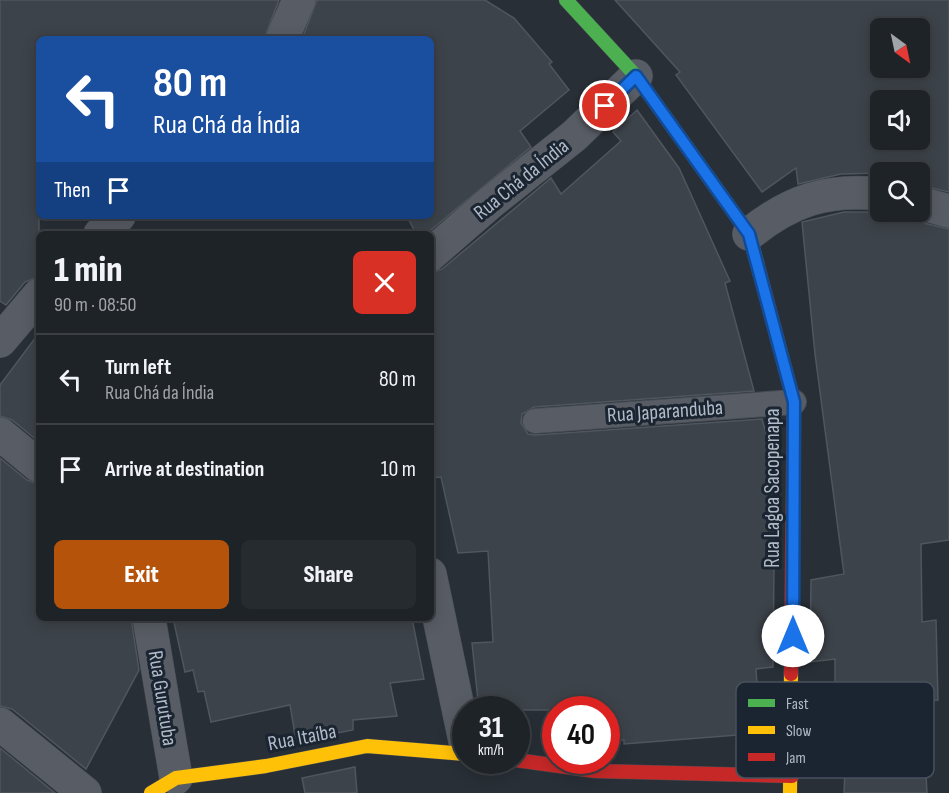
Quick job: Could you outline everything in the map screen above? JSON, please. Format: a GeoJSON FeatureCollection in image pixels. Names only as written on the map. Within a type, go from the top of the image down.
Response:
{"type":"FeatureCollection","features":[{"type":"Feature","properties":{"kind":"street"},"geometry":{"type":"LineString","coordinates":[[283,36],[299,0]]}},
{"type":"Feature","properties":{"kind":"street","name":"Rua Lagoa Sacopenapa"},"geometry":{"type":"LineString","coordinates":[[566,0],[636,76],[749,234],[794,402],[793,682]]}},
{"type":"Feature","properties":{"kind":"street","name":"Rua Chá da Índia"},"geometry":{"type":"LineString","coordinates":[[434,252],[491,202],[574,136],[636,76]]}},
{"type":"Feature","properties":{"kind":"street"},"geometry":{"type":"LineString","coordinates":[[749,234],[772,216],[799,201],[851,193],[870,194]]}},
{"type":"Feature","properties":{"kind":"street"},"geometry":{"type":"LineString","coordinates":[[930,206],[949,211]]}},
{"type":"Feature","properties":{"kind":"street"},"geometry":{"type":"LineString","coordinates":[[103,231],[116,219]]}},
{"type":"Feature","properties":{"kind":"street"},"geometry":{"type":"LineString","coordinates":[[0,341],[36,299]]}},
{"type":"Feature","properties":{"kind":"street"},"geometry":{"type":"LineString","coordinates":[[0,434],[36,464]]}},
{"type":"Feature","properties":{"kind":"street"},"geometry":{"type":"LineString","coordinates":[[434,593],[456,696]]}},
{"type":"Feature","properties":{"kind":"street","name":"Rua Gurutuba"},"geometry":{"type":"LineString","coordinates":[[149,621],[164,785]]}},
{"type":"Feature","properties":{"kind":"street"},"geometry":{"type":"LineString","coordinates":[[0,724],[85,793]]}},
{"type":"Feature","properties":{"kind":"street","name":"Rua Itaíba"},"geometry":{"type":"LineString","coordinates":[[164,785],[367,746],[452,753]]}},
{"type":"Feature","properties":{"kind":"street"},"geometry":{"type":"LineString","coordinates":[[530,762],[595,771],[736,775]]}},
{"type":"Feature","properties":{"kind":"street","name":"Rua Lagoa Sacopenapa"},"geometry":{"type":"LineString","coordinates":[[790,793],[792,778]]}},
{"type":"Feature","properties":{"kind":"lane","name":"Rua Japaranduba"},"geometry":{"type":"LineString","coordinates":[[536,421],[794,402]]}},
{"type":"Feature","properties":{"kind":"building"},"geometry":{"type":"Polygon","coordinates":[[[0,0],[279,0],[265,36],[36,36],[36,219],[39,219],[39,231],[36,231],[36,278],[25,282],[6,305],[0,301],[0,0]]]}},
{"type":"Feature","properties":{"kind":"building"},"geometry":{"type":"Polygon","coordinates":[[[317,0],[485,0],[514,18],[552,62],[549,64],[569,90],[520,131],[531,147],[430,231],[414,231],[408,219],[434,219],[434,36],[303,36],[317,0]]]}},
{"type":"Feature","properties":{"kind":"building"},"geometry":{"type":"Polygon","coordinates":[[[615,0],[949,0],[949,192],[930,187],[930,162],[870,162],[870,173],[841,174],[798,184],[796,168],[762,192],[676,75],[680,72],[615,0]]]}},
{"type":"Feature","properties":{"kind":"building"},"geometry":{"type":"Polygon","coordinates":[[[637,110],[679,168],[730,281],[725,283],[754,391],[534,407],[522,414],[521,423],[528,434],[536,435],[762,419],[775,465],[773,667],[756,669],[757,682],[736,682],[736,735],[624,744],[624,740],[620,740],[620,696],[542,696],[542,710],[530,710],[530,696],[478,696],[472,643],[493,642],[488,551],[458,553],[441,477],[434,478],[434,272],[442,269],[551,178],[561,194],[621,141],[613,132],[637,110]]]}},
{"type":"Feature","properties":{"kind":"building"},"geometry":{"type":"Polygon","coordinates":[[[844,212],[870,212],[870,222],[919,222],[949,229],[949,540],[921,544],[922,622],[936,620],[938,700],[934,700],[934,682],[835,682],[835,659],[810,662],[811,580],[844,574],[815,354],[802,222],[844,212]]]}},
{"type":"Feature","properties":{"kind":"building"},"geometry":{"type":"Polygon","coordinates":[[[36,337],[36,440],[12,420],[0,416],[0,385],[36,337]]]}},
{"type":"Feature","properties":{"kind":"building"},"geometry":{"type":"Polygon","coordinates":[[[0,458],[27,480],[36,483],[36,621],[131,621],[139,670],[86,769],[12,709],[0,706],[0,458]]]}},
{"type":"Feature","properties":{"kind":"building"},"geometry":{"type":"Polygon","coordinates":[[[174,621],[413,621],[424,679],[390,683],[397,716],[353,720],[353,730],[296,741],[290,705],[211,722],[204,691],[198,692],[193,670],[185,672],[174,621]]]}},
{"type":"Feature","properties":{"kind":"building"},"geometry":{"type":"Polygon","coordinates":[[[0,748],[55,793],[0,793],[0,748]]]}},
{"type":"Feature","properties":{"kind":"building"},"geometry":{"type":"Polygon","coordinates":[[[355,767],[357,793],[305,793],[302,778],[355,767]]]}},
{"type":"Feature","properties":{"kind":"building"},"geometry":{"type":"Polygon","coordinates":[[[845,778],[926,778],[927,793],[844,793],[845,778]]]}},
{"type":"Feature","properties":{"kind":"traffic: fast"},"geometry":{"type":"LineString","coordinates":[[566,0],[636,76],[749,234],[757,263]]}},
{"type":"Feature","properties":{"kind":"traffic: slow"},"geometry":{"type":"LineString","coordinates":[[791,674],[791,682]]}},
{"type":"Feature","properties":{"kind":"traffic: slow"},"geometry":{"type":"LineString","coordinates":[[151,793],[176,778],[266,766],[367,746],[452,753]]}},
{"type":"Feature","properties":{"kind":"traffic: slow"},"geometry":{"type":"LineString","coordinates":[[790,778],[790,793]]}},
{"type":"Feature","properties":{"kind":"traffic: jam"},"geometry":{"type":"LineString","coordinates":[[757,263],[794,402],[791,674]]}},
{"type":"Feature","properties":{"kind":"traffic: jam"},"geometry":{"type":"LineString","coordinates":[[530,762],[595,771],[736,775]]}},
{"type":"Feature","properties":{"kind":"route"},"geometry":{"type":"LineString","coordinates":[[605,106],[636,76],[749,234],[794,402],[793,636]]}}]}
